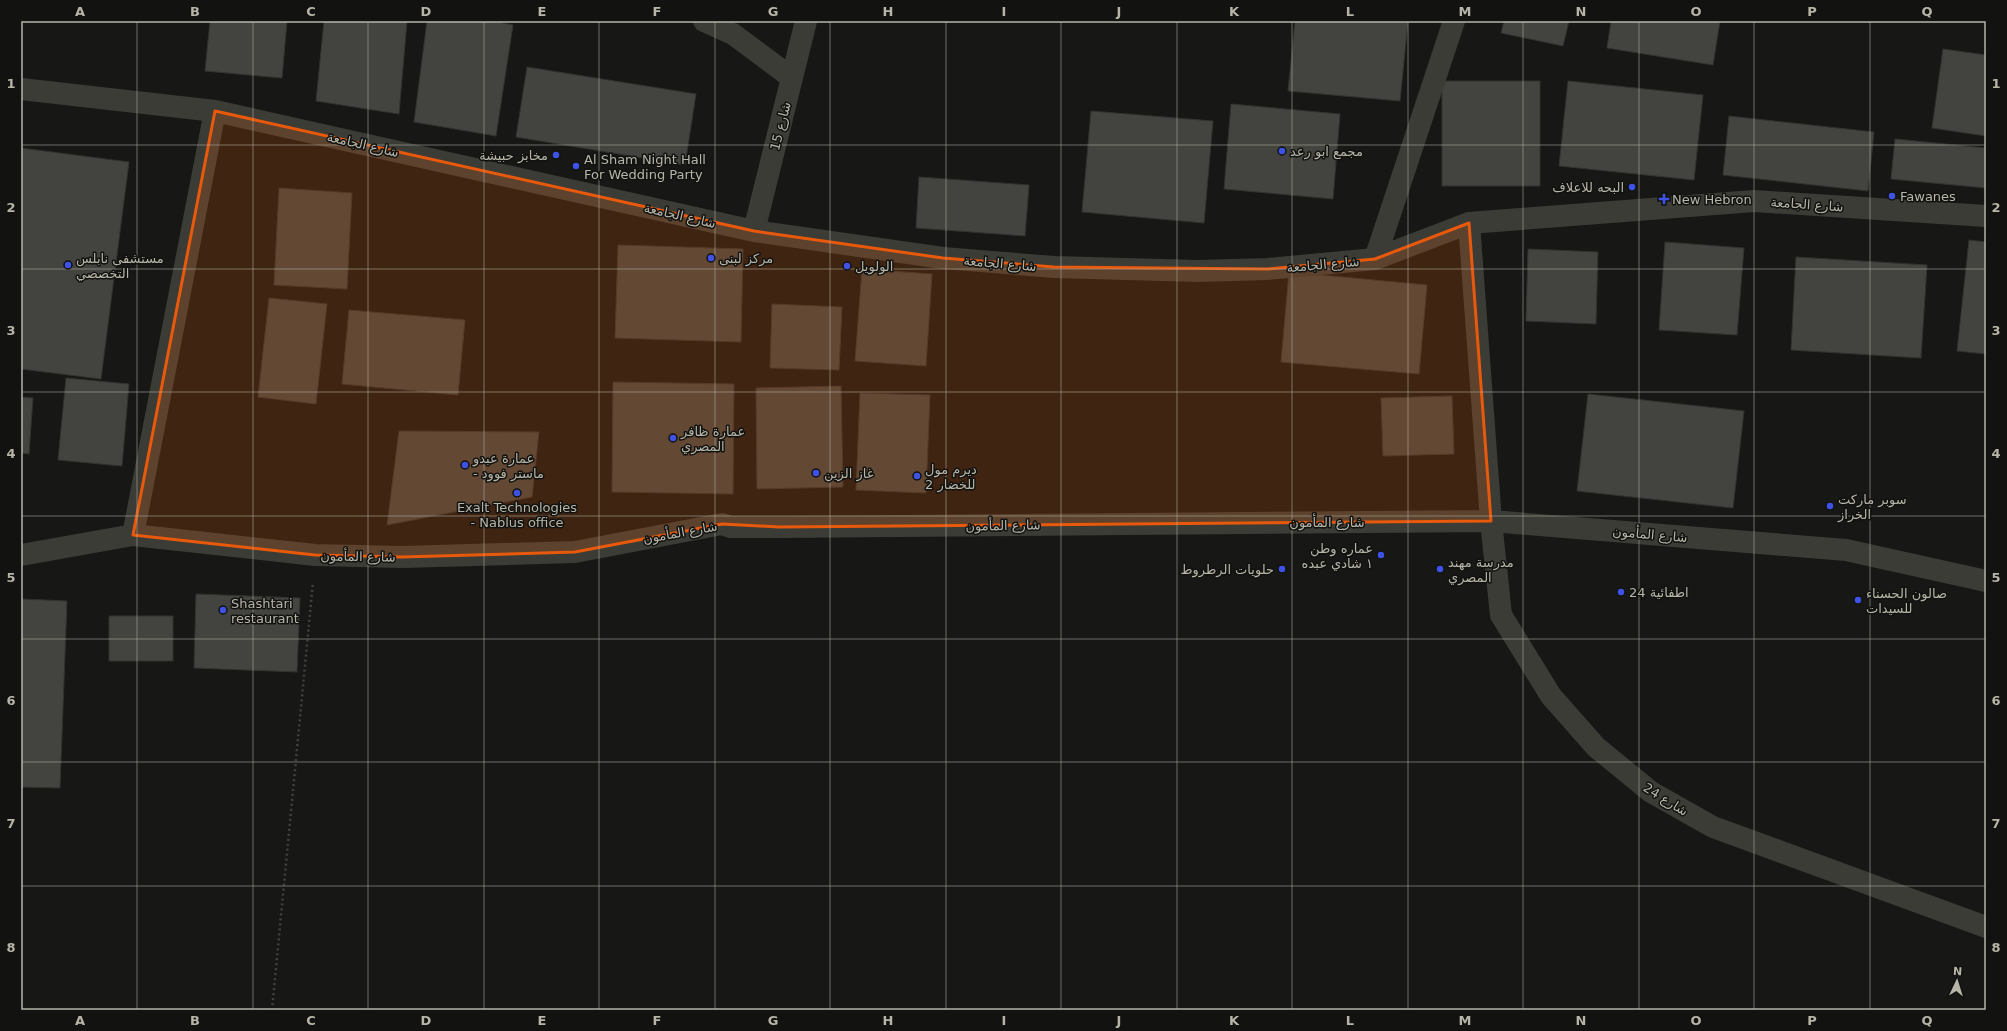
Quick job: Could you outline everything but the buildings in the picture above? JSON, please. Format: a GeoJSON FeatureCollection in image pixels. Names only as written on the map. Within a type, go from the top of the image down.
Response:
{"type":"FeatureCollection","features":[{"type":"Feature","properties":{"kind":"street"},"geometry":{"type":"LineString","coordinates":[[704,21],[733,34],[792,78]]}},
{"type":"Feature","properties":{"kind":"street","name":"شارع 15"},"geometry":{"type":"LineString","coordinates":[[754,231],[806,21]]}},
{"type":"Feature","properties":{"kind":"street"},"geometry":{"type":"LineString","coordinates":[[1375,260],[1454,21]]}},
{"type":"Feature","properties":{"kind":"street","name":"شارع الجامعة"},"geometry":{"type":"LineString","coordinates":[[21,89],[215,111],[754,231],[943,258],[1054,267],[1198,271],[1268,269],[1375,260],[1468,222],[1754,201],[1986,216]]}},
{"type":"Feature","properties":{"kind":"street"},"geometry":{"type":"LineString","coordinates":[[133,535],[215,111]]}},
{"type":"Feature","properties":{"kind":"street","name":"شارع 24"},"geometry":{"type":"LineString","coordinates":[[1468,222],[1491,521],[1501,615],[1551,696],[1596,747],[1645,787],[1713,827],[1986,927]]}},
{"type":"Feature","properties":{"kind":"street","name":"شارع المأمون"},"geometry":{"type":"LineString","coordinates":[[21,555],[133,535],[315,555],[402,557],[575,552],[722,524],[732,527],[779,528],[1491,521],[1846,550],[1986,581]]}},
{"type":"Feature","properties":{"kind":"path"},"geometry":{"type":"LineString","coordinates":[[272,1010],[315,555]]}},
{"type":"Feature","properties":{"kind":"highlighted area"},"geometry":{"type":"Polygon","coordinates":[[[215,111],[754,231],[943,258],[1054,267],[1268,269],[1375,259],[1469,223],[1491,521],[779,527],[722,524],[575,552],[402,557],[315,555],[133,535],[215,111]]]}},
{"type":"Feature","properties":{"kind":"place","name":"مجمع ابو رعد"},"geometry":{"type":"Point","coordinates":[1282,151]}},
{"type":"Feature","properties":{"kind":"place","name":"مخابز حبيشة"},"geometry":{"type":"Point","coordinates":[556,155]}},
{"type":"Feature","properties":{"kind":"place","name":"Al Sham Night Hall For Wedding Party"},"geometry":{"type":"Point","coordinates":[576,166]}},
{"type":"Feature","properties":{"kind":"place","name":"البحه للاعلاف"},"geometry":{"type":"Point","coordinates":[1632,187]}},
{"type":"Feature","properties":{"kind":"place","name":"Fawanes"},"geometry":{"type":"Point","coordinates":[1892,196]}},
{"type":"Feature","properties":{"kind":"place","name":"New Hebron"},"geometry":{"type":"Point","coordinates":[1664,199]}},
{"type":"Feature","properties":{"kind":"place","name":"مركز لبنى"},"geometry":{"type":"Point","coordinates":[711,258]}},
{"type":"Feature","properties":{"kind":"place","name":"مستشفى نابلس التخصصي"},"geometry":{"type":"Point","coordinates":[68,265]}},
{"type":"Feature","properties":{"kind":"place","name":"الولويل"},"geometry":{"type":"Point","coordinates":[847,266]}},
{"type":"Feature","properties":{"kind":"place","name":"عمارة ظافر المصري"},"geometry":{"type":"Point","coordinates":[673,438]}},
{"type":"Feature","properties":{"kind":"place","name":"عمارة عبدو - ماستر فوود"},"geometry":{"type":"Point","coordinates":[465,465]}},
{"type":"Feature","properties":{"kind":"place","name":"غاز الزين"},"geometry":{"type":"Point","coordinates":[816,473]}},
{"type":"Feature","properties":{"kind":"place","name":"ديرم مول 2 للخضار"},"geometry":{"type":"Point","coordinates":[917,476]}},
{"type":"Feature","properties":{"kind":"place","name":"Exalt Technologies - Nablus office"},"geometry":{"type":"Point","coordinates":[517,493]}},
{"type":"Feature","properties":{"kind":"place","name":"سوبر ماركت الخراز"},"geometry":{"type":"Point","coordinates":[1830,506]}},
{"type":"Feature","properties":{"kind":"place","name":"عماره وطن ١ شادي عبده"},"geometry":{"type":"Point","coordinates":[1381,555]}},
{"type":"Feature","properties":{"kind":"place","name":"حلويات الرطروط"},"geometry":{"type":"Point","coordinates":[1282,569]}},
{"type":"Feature","properties":{"kind":"place","name":"مدرسة مهند المصري"},"geometry":{"type":"Point","coordinates":[1440,569]}},
{"type":"Feature","properties":{"kind":"place","name":"اطفائية 24"},"geometry":{"type":"Point","coordinates":[1621,592]}},
{"type":"Feature","properties":{"kind":"place","name":"صالون الحسناء للسيدات"},"geometry":{"type":"Point","coordinates":[1858,600]}},
{"type":"Feature","properties":{"kind":"place","name":"Shashtari restaurant"},"geometry":{"type":"Point","coordinates":[223,610]}}]}
